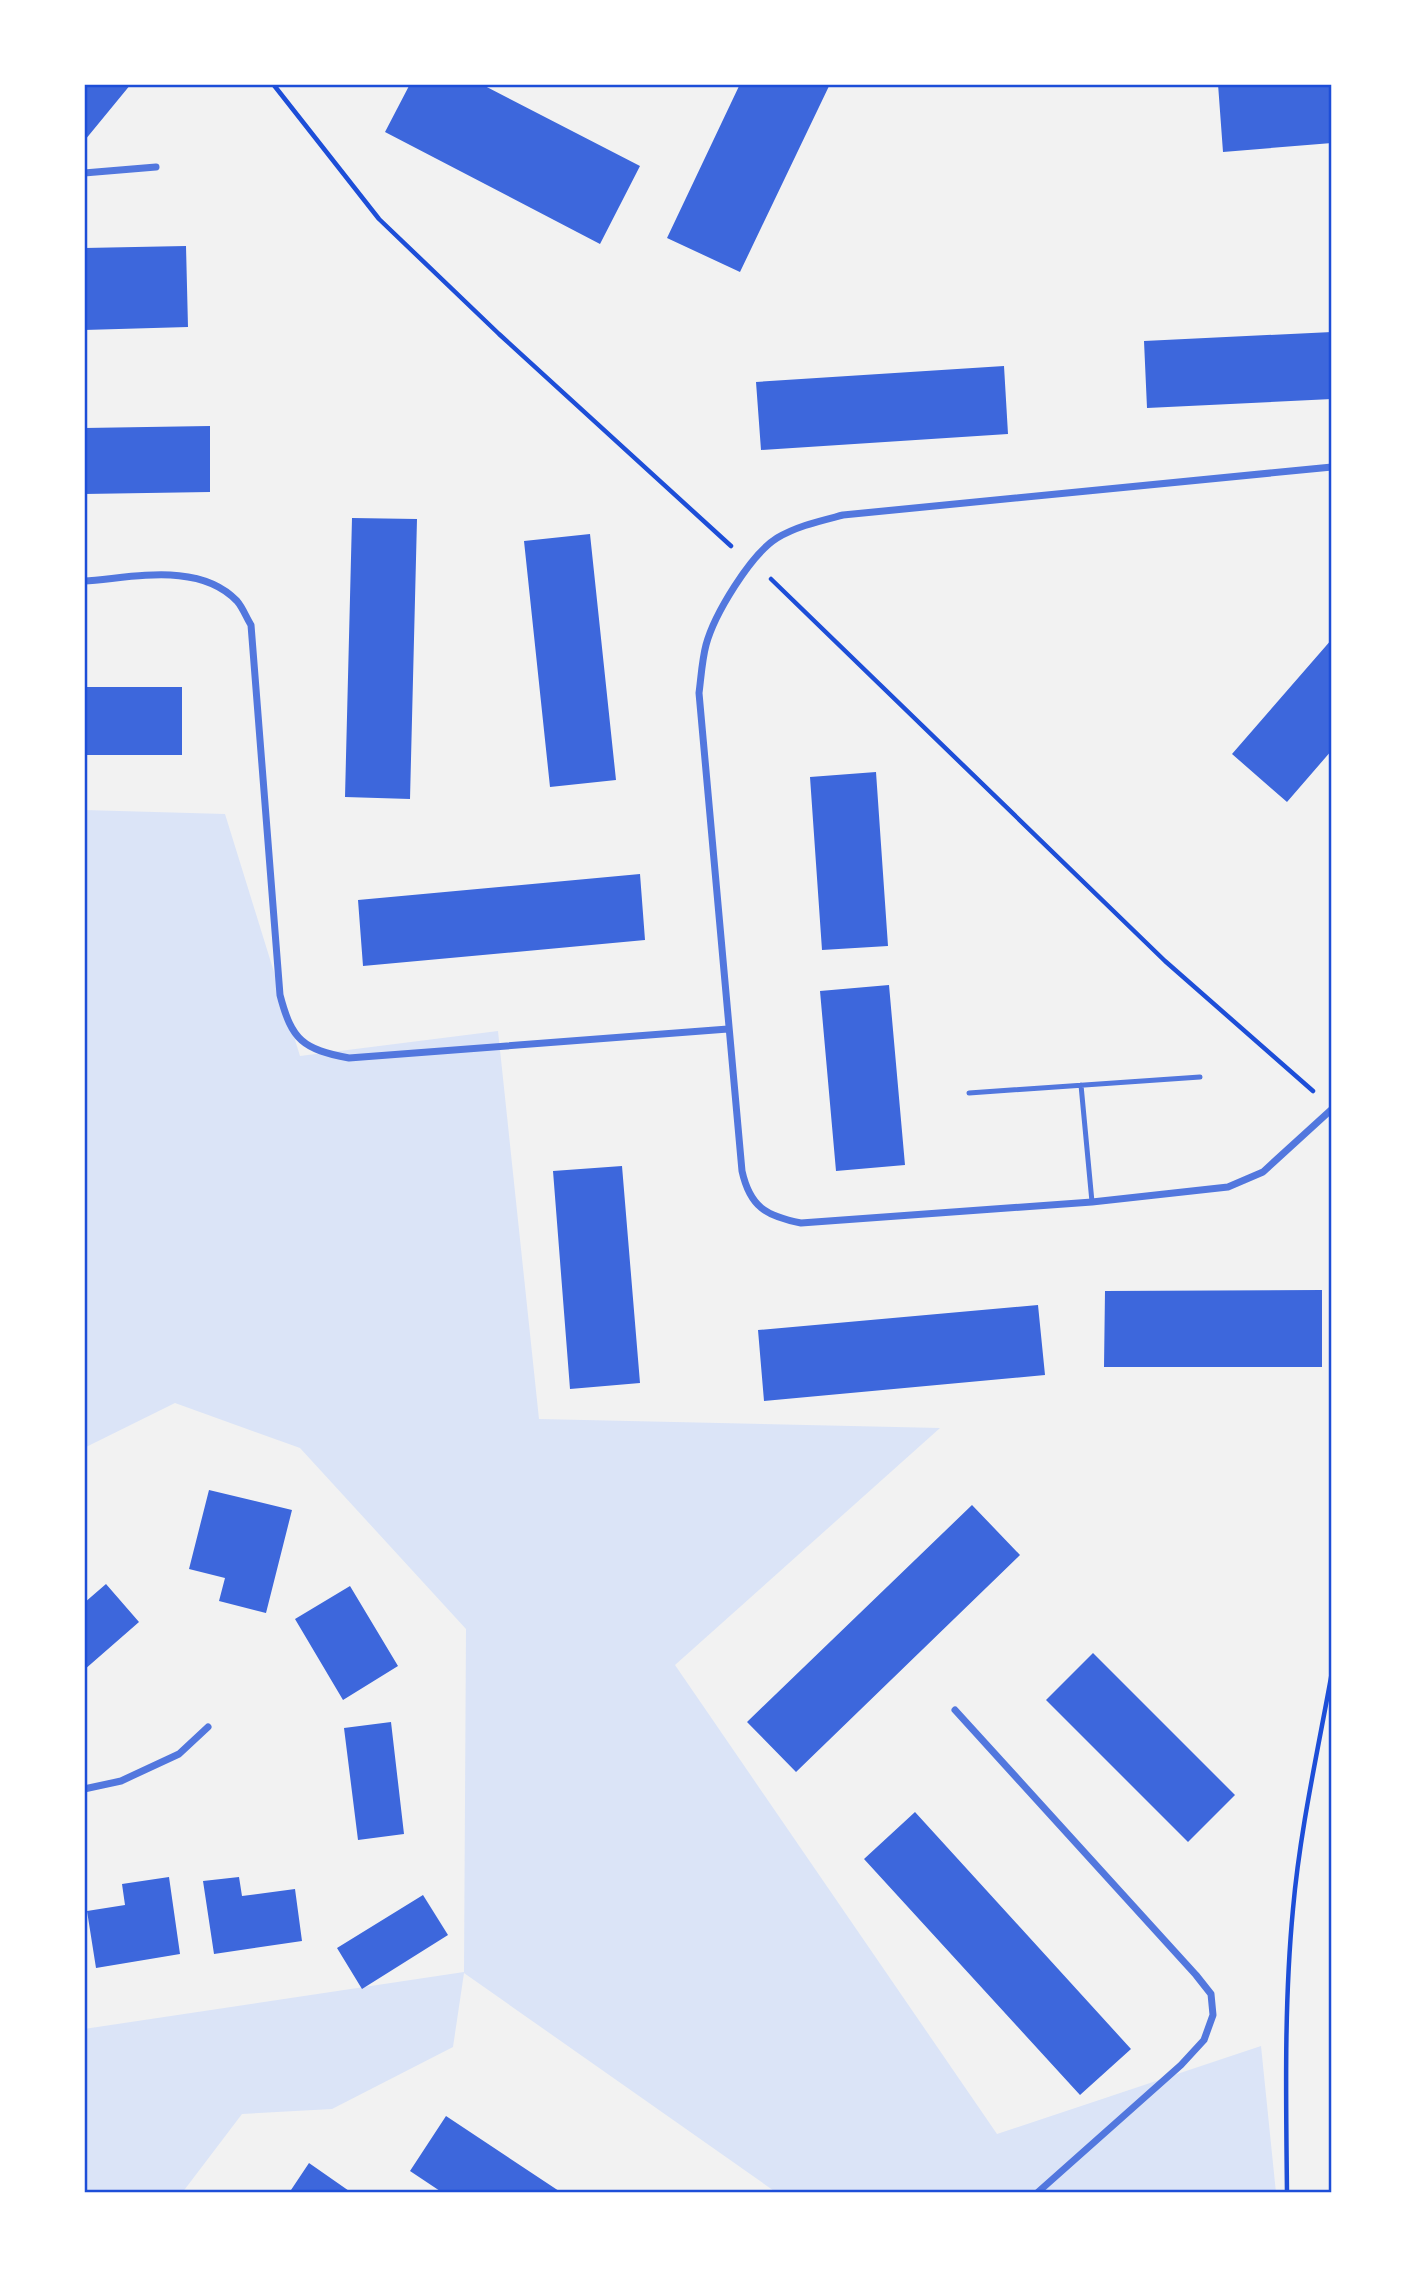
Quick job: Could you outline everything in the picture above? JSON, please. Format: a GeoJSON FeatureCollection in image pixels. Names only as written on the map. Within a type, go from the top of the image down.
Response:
{"type":"FeatureCollection","features":[{"type":"Feature","properties":{"kind":"street"},"geometry":{"type":"LineString","coordinates":[[84,173],[156,167]]}},
{"type":"Feature","properties":{"kind":"street"},"geometry":{"type":"LineString","coordinates":[[1332,467],[843,515],[802,525],[774,539],[751,563],[725,603],[706,645],[699,693],[742,1171],[747,1191],[760,1208],[778,1219],[801,1223],[1195,1192],[1228,1186],[1263,1172],[1332,1109]]}},
{"type":"Feature","properties":{"kind":"street"},"geometry":{"type":"LineString","coordinates":[[84,581],[165,576],[195,578],[221,588],[238,603],[251,625],[280,995],[287,1022],[303,1042],[321,1052],[349,1058],[728,1029]]}},
{"type":"Feature","properties":{"kind":"street"},"geometry":{"type":"LineString","coordinates":[[955,1710],[1211,1994],[1213,2015],[1204,2040],[1181,2065],[1037,2193]]}},
{"type":"Feature","properties":{"kind":"street"},"geometry":{"type":"LineString","coordinates":[[84,1789],[121,1781],[179,1754],[208,1727]]}},
{"type":"Feature","properties":{"kind":"lane"},"geometry":{"type":"LineString","coordinates":[[969,1093],[1200,1077]]}},
{"type":"Feature","properties":{"kind":"lane"},"geometry":{"type":"LineString","coordinates":[[1082,1085],[1093,1202]]}},
{"type":"Feature","properties":{"kind":"path"},"geometry":{"type":"LineString","coordinates":[[273,84],[379,219],[509,343],[731,545]]}},
{"type":"Feature","properties":{"kind":"path"},"geometry":{"type":"LineString","coordinates":[[771,579],[1165,961],[1313,1091]]}},
{"type":"Feature","properties":{"kind":"path"},"geometry":{"type":"LineString","coordinates":[[1287,2193],[1286,2055],[1293,1909],[1312,1779],[1332,1672]]}},
{"type":"Feature","properties":{"kind":"shaded area"},"geometry":{"type":"Polygon","coordinates":[[[84,810],[225,814],[300,1056],[498,1031],[539,1419],[940,1428],[675,1665],[997,2134],[1261,2046],[1276,2193],[777,2193],[464,1973],[453,2047],[332,2109],[242,2114],[182,2193],[84,2193],[84,2029],[464,1972],[466,1629],[300,1448],[175,1403],[84,1448],[84,810]]]}},
{"type":"Feature","properties":{"kind":"building"},"geometry":{"type":"Polygon","coordinates":[[[84,84],[131,84],[85,140],[84,139],[84,84]]]}},
{"type":"Feature","properties":{"kind":"building"},"geometry":{"type":"Polygon","coordinates":[[[410,84],[481,84],[640,166],[600,244],[385,132],[410,84]]]}},
{"type":"Feature","properties":{"kind":"building"},"geometry":{"type":"Polygon","coordinates":[[[740,84],[830,84],[740,272],[667,238],[740,84]]]}},
{"type":"Feature","properties":{"kind":"building"},"geometry":{"type":"Polygon","coordinates":[[[1218,84],[1332,84],[1332,143],[1223,152],[1218,84]]]}},
{"type":"Feature","properties":{"kind":"building"},"geometry":{"type":"Polygon","coordinates":[[[186,246],[188,327],[84,330],[84,248],[186,246]]]}},
{"type":"Feature","properties":{"kind":"building"},"geometry":{"type":"Polygon","coordinates":[[[1332,332],[1332,399],[1147,408],[1144,341],[1332,332]]]}},
{"type":"Feature","properties":{"kind":"building"},"geometry":{"type":"Polygon","coordinates":[[[1004,366],[1008,434],[761,450],[756,382],[1004,366]]]}},
{"type":"Feature","properties":{"kind":"building"},"geometry":{"type":"Polygon","coordinates":[[[210,426],[210,492],[84,494],[84,428],[210,426]]]}},
{"type":"Feature","properties":{"kind":"building"},"geometry":{"type":"Polygon","coordinates":[[[352,518],[417,519],[410,799],[345,797],[352,518]]]}},
{"type":"Feature","properties":{"kind":"building"},"geometry":{"type":"Polygon","coordinates":[[[590,534],[616,780],[550,787],[524,541],[590,534]]]}},
{"type":"Feature","properties":{"kind":"building"},"geometry":{"type":"Polygon","coordinates":[[[1332,639],[1332,750],[1287,802],[1232,754],[1332,639]]]}},
{"type":"Feature","properties":{"kind":"building"},"geometry":{"type":"Polygon","coordinates":[[[84,687],[182,687],[182,755],[84,755],[84,687]]]}},
{"type":"Feature","properties":{"kind":"building"},"geometry":{"type":"Polygon","coordinates":[[[876,772],[888,946],[822,950],[810,777],[876,772]]]}},
{"type":"Feature","properties":{"kind":"building"},"geometry":{"type":"Polygon","coordinates":[[[640,874],[645,940],[363,966],[358,900],[640,874]]]}},
{"type":"Feature","properties":{"kind":"building"},"geometry":{"type":"Polygon","coordinates":[[[889,985],[905,1165],[836,1171],[820,991],[889,985]]]}},
{"type":"Feature","properties":{"kind":"building"},"geometry":{"type":"Polygon","coordinates":[[[622,1166],[640,1383],[570,1389],[553,1171],[622,1166]]]}},
{"type":"Feature","properties":{"kind":"building"},"geometry":{"type":"Polygon","coordinates":[[[1322,1290],[1322,1367],[1104,1367],[1105,1291],[1322,1290]]]}},
{"type":"Feature","properties":{"kind":"building"},"geometry":{"type":"Polygon","coordinates":[[[1038,1305],[1045,1375],[764,1401],[758,1330],[1038,1305]]]}},
{"type":"Feature","properties":{"kind":"building"},"geometry":{"type":"Polygon","coordinates":[[[209,1490],[292,1510],[266,1613],[219,1601],[225,1578],[189,1569],[209,1490]]]}},
{"type":"Feature","properties":{"kind":"building"},"geometry":{"type":"Polygon","coordinates":[[[972,1505],[1020,1555],[796,1772],[747,1722],[972,1505]]]}},
{"type":"Feature","properties":{"kind":"building"},"geometry":{"type":"Polygon","coordinates":[[[106,1584],[139,1622],[84,1670],[84,1603],[106,1584]]]}},
{"type":"Feature","properties":{"kind":"building"},"geometry":{"type":"Polygon","coordinates":[[[350,1586],[398,1666],[343,1700],[295,1619],[350,1586]]]}},
{"type":"Feature","properties":{"kind":"building"},"geometry":{"type":"Polygon","coordinates":[[[1093,1653],[1235,1795],[1188,1842],[1046,1700],[1093,1653]]]}},
{"type":"Feature","properties":{"kind":"building"},"geometry":{"type":"Polygon","coordinates":[[[391,1722],[404,1834],[358,1840],[344,1728],[391,1722]]]}},
{"type":"Feature","properties":{"kind":"building"},"geometry":{"type":"Polygon","coordinates":[[[915,1812],[1131,2049],[1080,2095],[864,1859],[915,1812]]]}},
{"type":"Feature","properties":{"kind":"building"},"geometry":{"type":"Polygon","coordinates":[[[169,1877],[180,1954],[96,1968],[87,1911],[125,1905],[122,1884],[169,1877]]]}},
{"type":"Feature","properties":{"kind":"building"},"geometry":{"type":"Polygon","coordinates":[[[239,1877],[242,1896],[295,1889],[302,1941],[214,1954],[203,1881],[239,1877]]]}},
{"type":"Feature","properties":{"kind":"building"},"geometry":{"type":"Polygon","coordinates":[[[423,1895],[448,1935],[362,1989],[337,1948],[423,1895]]]}},
{"type":"Feature","properties":{"kind":"building"},"geometry":{"type":"Polygon","coordinates":[[[446,2116],[562,2193],[443,2193],[410,2171],[446,2116]]]}},
{"type":"Feature","properties":{"kind":"building"},"geometry":{"type":"Polygon","coordinates":[[[309,2163],[352,2193],[289,2193],[309,2163]]]}}]}
